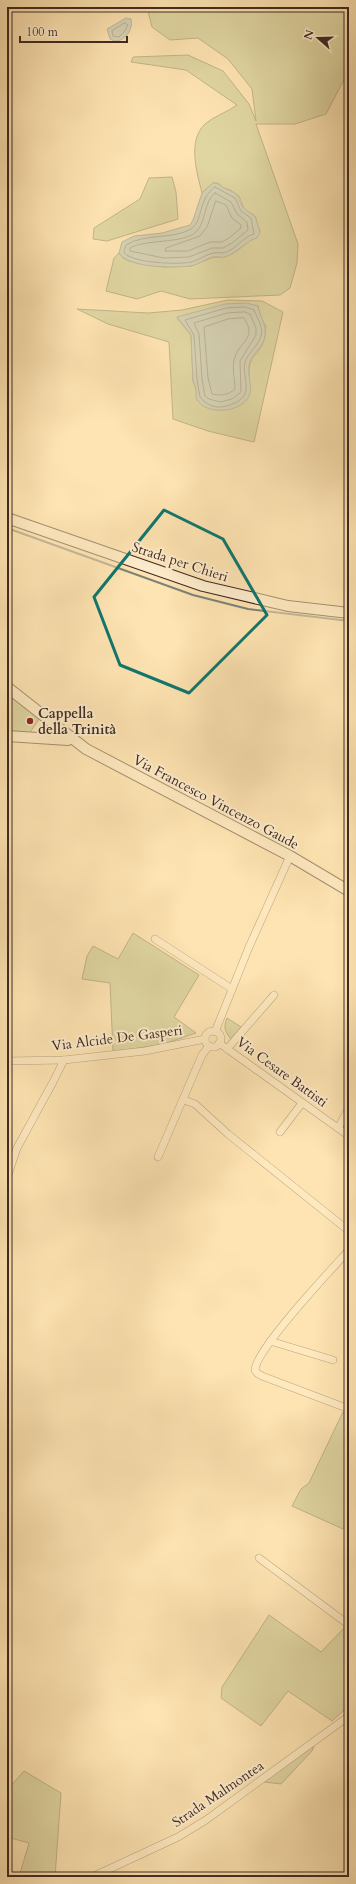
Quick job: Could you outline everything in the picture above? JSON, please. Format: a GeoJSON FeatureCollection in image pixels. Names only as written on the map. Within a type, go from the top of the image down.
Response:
{"type":"FeatureCollection","features":[{"type":"Feature","properties":{"kind":"street","name":"Strada per Chieri"},"geometry":{"type":"LineString","coordinates":[[7,518],[202,586],[288,606],[349,613]]}},
{"type":"Feature","properties":{"kind":"street","name":"Via Francesco Vincenzo Gaude"},"geometry":{"type":"LineString","coordinates":[[7,687],[86,749],[290,856],[349,891]]}},
{"type":"Feature","properties":{"kind":"street"},"geometry":{"type":"LineString","coordinates":[[7,736],[68,740],[71,737]]}},
{"type":"Feature","properties":{"kind":"street"},"geometry":{"type":"LineString","coordinates":[[215,1032],[249,947],[290,856]]}},
{"type":"Feature","properties":{"kind":"street"},"geometry":{"type":"LineString","coordinates":[[155,939],[232,989]]}},
{"type":"Feature","properties":{"kind":"street"},"geometry":{"type":"LineString","coordinates":[[227,1049],[274,995]]}},
{"type":"Feature","properties":{"kind":"street"},"geometry":{"type":"LineString","coordinates":[[158,1157],[184,1100],[207,1042],[209,1032],[215,1032],[220,1036],[219,1044],[215,1047],[207,1042]]}},
{"type":"Feature","properties":{"kind":"street","name":"Via Alcide De Gasperi"},"geometry":{"type":"LineString","coordinates":[[7,1061],[64,1060],[207,1042]]}},
{"type":"Feature","properties":{"kind":"street","name":"Via Cesare Battisti"},"geometry":{"type":"LineString","coordinates":[[219,1044],[349,1136]]}},
{"type":"Feature","properties":{"kind":"street"},"geometry":{"type":"LineString","coordinates":[[7,1178],[17,1148],[64,1060]]}},
{"type":"Feature","properties":{"kind":"street"},"geometry":{"type":"LineString","coordinates":[[184,1100],[195,1104],[228,1134],[349,1231]]}},
{"type":"Feature","properties":{"kind":"street"},"geometry":{"type":"LineString","coordinates":[[280,1132],[302,1103]]}},
{"type":"Feature","properties":{"kind":"street"},"geometry":{"type":"LineString","coordinates":[[338,1128],[349,1108]]}},
{"type":"Feature","properties":{"kind":"street"},"geometry":{"type":"LineString","coordinates":[[349,1250],[270,1341],[255,1366],[257,1374],[349,1409]]}},
{"type":"Feature","properties":{"kind":"street"},"geometry":{"type":"LineString","coordinates":[[270,1341],[333,1360]]}},
{"type":"Feature","properties":{"kind":"street"},"geometry":{"type":"LineString","coordinates":[[260,1558],[349,1625]]}},
{"type":"Feature","properties":{"kind":"street","name":"Strada Malmontea"},"geometry":{"type":"LineString","coordinates":[[92,1877],[178,1836],[206,1820],[349,1716]]}},
{"type":"Feature","properties":{"kind":"highlighted area"},"geometry":{"type":"Polygon","coordinates":[[[164,510],[223,539],[267,615],[189,693],[120,665],[94,597],[164,510]]]}},
{"type":"Feature","properties":{"kind":"green space"},"geometry":{"type":"Polygon","coordinates":[[[147,7],[349,7],[349,70],[326,114],[295,124],[256,124],[298,244],[297,263],[290,288],[280,295],[190,299],[161,291],[137,299],[106,291],[114,258],[119,253],[123,258],[129,261],[164,267],[191,266],[214,257],[225,257],[237,251],[260,232],[255,216],[244,209],[239,196],[230,190],[223,188],[218,183],[213,183],[202,193],[196,167],[195,148],[199,131],[209,121],[237,105],[186,70],[131,62],[133,57],[188,55],[223,71],[249,104],[256,121],[252,89],[228,59],[198,38],[170,40],[152,27],[147,7]]]}},
{"type":"Feature","properties":{"kind":"green space"},"geometry":{"type":"Polygon","coordinates":[[[172,177],[176,192],[178,219],[107,241],[93,239],[94,228],[140,199],[149,178],[172,177]]]}},
{"type":"Feature","properties":{"kind":"green space"},"geometry":{"type":"Polygon","coordinates":[[[228,300],[262,301],[283,312],[254,442],[208,431],[173,419],[169,342],[108,324],[77,309],[148,313],[182,310],[228,300]],[[258,306],[177,318],[191,335],[193,381],[196,389],[249,376],[252,358],[262,345],[264,338],[266,326],[260,317],[258,306]]]}},
{"type":"Feature","properties":{"kind":"green space"},"geometry":{"type":"Polygon","coordinates":[[[7,693],[39,719],[29,734],[7,733],[7,693]]]}},
{"type":"Feature","properties":{"kind":"green space"},"geometry":{"type":"Polygon","coordinates":[[[133,933],[199,975],[174,1017],[196,1033],[164,1044],[113,1052],[110,983],[82,979],[87,956],[93,946],[118,959],[133,933]]]}},
{"type":"Feature","properties":{"kind":"green space"},"geometry":{"type":"Polygon","coordinates":[[[227,1018],[241,1027],[231,1039],[225,1029],[227,1018]]]}},
{"type":"Feature","properties":{"kind":"green space"},"geometry":{"type":"Polygon","coordinates":[[[343,1412],[349,1413],[349,1517],[343,1529],[292,1506],[301,1489],[309,1483],[343,1412]]]}},
{"type":"Feature","properties":{"kind":"green space"},"geometry":{"type":"Polygon","coordinates":[[[269,1615],[321,1652],[345,1627],[349,1630],[349,1706],[332,1721],[288,1691],[261,1726],[221,1698],[222,1687],[269,1615]]]}},
{"type":"Feature","properties":{"kind":"green space"},"geometry":{"type":"Polygon","coordinates":[[[314,1746],[312,1751],[281,1784],[264,1782],[314,1746]]]}},
{"type":"Feature","properties":{"kind":"green space"},"geometry":{"type":"Polygon","coordinates":[[[24,1771],[61,1793],[55,1877],[19,1877],[29,1843],[7,1837],[7,1790],[24,1771]]]}},
{"type":"Feature","properties":{"kind":"water"},"geometry":{"type":"Polygon","coordinates":[[[126,18],[131,19],[131,28],[126,36],[119,41],[110,39],[107,29],[126,18]]]}},
{"type":"Feature","properties":{"kind":"water"},"geometry":{"type":"Polygon","coordinates":[[[213,183],[218,184],[238,196],[245,209],[255,216],[260,232],[257,238],[230,255],[224,257],[213,257],[190,266],[162,267],[141,264],[124,258],[119,253],[122,242],[134,236],[162,233],[190,225],[202,193],[213,183]]]}},
{"type":"Feature","properties":{"kind":"water"},"geometry":{"type":"Polygon","coordinates":[[[246,303],[258,306],[265,332],[263,343],[252,358],[249,366],[250,393],[247,399],[237,407],[224,410],[211,409],[203,406],[196,399],[196,389],[193,381],[191,335],[177,317],[225,304],[246,303]]]}},
{"type":"Feature","properties":{"kind":"waterway"},"geometry":{"type":"LineString","coordinates":[[7,528],[193,595],[248,609],[349,621]]}},
{"type":"Feature","properties":{"kind":"place","name":"Cappella della Trinità"},"geometry":{"type":"Point","coordinates":[30,721]}}]}
